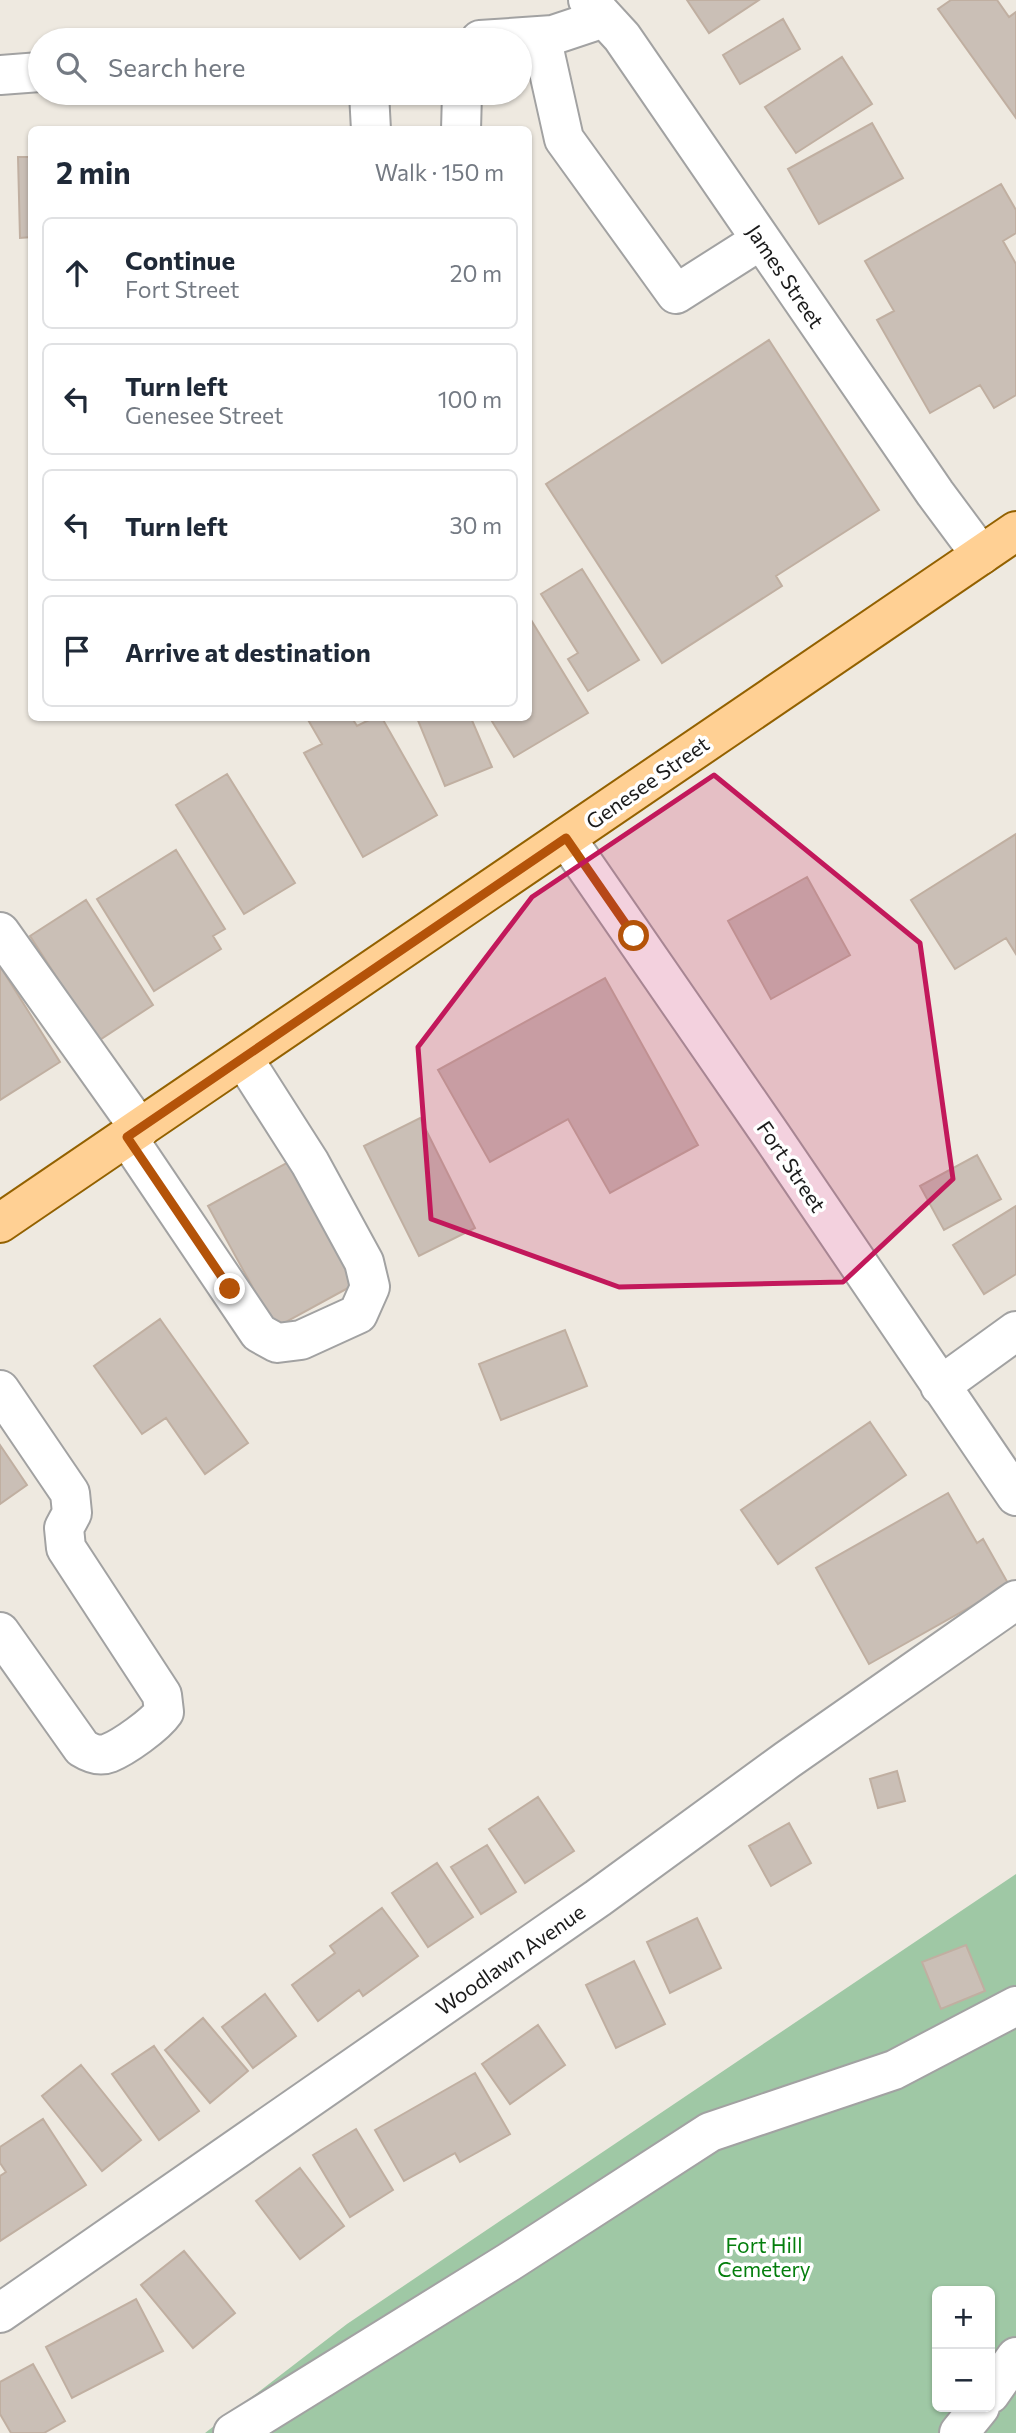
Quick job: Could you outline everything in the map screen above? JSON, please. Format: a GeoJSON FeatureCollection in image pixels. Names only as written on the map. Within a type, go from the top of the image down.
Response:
{"type":"FeatureCollection","features":[{"type":"Feature","properties":{"kind":"main road","name":"Genesee Street"},"geometry":{"type":"LineString","coordinates":[[0,1223],[1016,531]]}},
{"type":"Feature","properties":{"kind":"street"},"geometry":{"type":"LineString","coordinates":[[532,37],[553,35],[596,9]]}},
{"type":"Feature","properties":{"kind":"street","name":"James Street"},"geometry":{"type":"LineString","coordinates":[[596,9],[622,37],[935,493],[981,555]]}},
{"type":"Feature","properties":{"kind":"street"},"geometry":{"type":"LineString","coordinates":[[541,36],[564,139],[676,294],[761,240]]}},
{"type":"Feature","properties":{"kind":"street"},"geometry":{"type":"LineString","coordinates":[[0,75],[28,73]]}},
{"type":"Feature","properties":{"kind":"street"},"geometry":{"type":"LineString","coordinates":[[370,105],[371,126]]}},
{"type":"Feature","properties":{"kind":"street"},"geometry":{"type":"LineString","coordinates":[[461,126],[462,105]]}},
{"type":"Feature","properties":{"kind":"street","name":"Fort Street"},"geometry":{"type":"LineString","coordinates":[[566,838],[1016,1496]]}},
{"type":"Feature","properties":{"kind":"street"},"geometry":{"type":"LineString","coordinates":[[0,932],[133,1133],[259,1333],[277,1343],[300,1340],[358,1314],[370,1287],[364,1262],[310,1163],[243,1058]]}},
{"type":"Feature","properties":{"kind":"street"},"geometry":{"type":"LineString","coordinates":[[940,1386],[1016,1331]]}},
{"type":"Feature","properties":{"kind":"street"},"geometry":{"type":"LineString","coordinates":[[0,1390],[70,1493],[72,1513],[64,1528],[66,1548],[162,1695],[164,1712],[156,1723],[108,1754],[93,1755],[82,1748],[0,1632]]}},
{"type":"Feature","properties":{"kind":"street","name":"Woodlawn Avenue"},"geometry":{"type":"LineString","coordinates":[[0,2313],[598,1898],[787,1760],[1016,1600]]}},
{"type":"Feature","properties":{"kind":"street"},"geometry":{"type":"LineString","coordinates":[[233,2433],[509,2262],[710,2132],[894,2070],[1016,2006]]}},
{"type":"Feature","properties":{"kind":"street"},"geometry":{"type":"LineString","coordinates":[[995,2387],[1016,2357]]}},
{"type":"Feature","properties":{"kind":"street"},"geometry":{"type":"LineString","coordinates":[[959,2433],[976,2412]]}},
{"type":"Feature","properties":{"kind":"highlighted area"},"geometry":{"type":"Polygon","coordinates":[[[714,775],[920,943],[953,1179],[843,1282],[619,1287],[431,1219],[418,1047],[532,897],[714,775]]]}},
{"type":"Feature","properties":{"kind":"green space","name":"Fort Hill Cemetery"},"geometry":{"type":"Polygon","coordinates":[[[1016,1874],[1016,2433],[205,2433],[347,2324],[1016,1874]]]}},
{"type":"Feature","properties":{"kind":"building"},"geometry":{"type":"Polygon","coordinates":[[[687,0],[759,0],[709,33],[687,0]]]}},
{"type":"Feature","properties":{"kind":"building"},"geometry":{"type":"Polygon","coordinates":[[[951,0],[997,0],[1009,17],[1016,12],[1016,118],[938,9],[951,0]]]}},
{"type":"Feature","properties":{"kind":"building"},"geometry":{"type":"Polygon","coordinates":[[[783,19],[800,49],[740,84],[723,55],[783,19]]]}},
{"type":"Feature","properties":{"kind":"building"},"geometry":{"type":"Polygon","coordinates":[[[842,57],[872,104],[796,153],[765,107],[842,57]]]}},
{"type":"Feature","properties":{"kind":"building"},"geometry":{"type":"Polygon","coordinates":[[[872,123],[903,178],[819,224],[788,169],[872,123]]]}},
{"type":"Feature","properties":{"kind":"building"},"geometry":{"type":"Polygon","coordinates":[[[18,157],[28,157],[28,237],[20,238],[18,157]]]}},
{"type":"Feature","properties":{"kind":"building"},"geometry":{"type":"Polygon","coordinates":[[[1001,184],[1016,210],[1016,233],[1003,241],[1016,264],[1016,395],[994,408],[980,385],[930,413],[877,320],[894,311],[865,261],[1001,184]]]}},
{"type":"Feature","properties":{"kind":"building"},"geometry":{"type":"Polygon","coordinates":[[[769,340],[879,510],[776,576],[782,586],[662,663],[546,484],[769,340]]]}},
{"type":"Feature","properties":{"kind":"building"},"geometry":{"type":"Polygon","coordinates":[[[582,569],[639,660],[588,691],[568,659],[578,653],[541,594],[582,569]]]}},
{"type":"Feature","properties":{"kind":"building"},"geometry":{"type":"Polygon","coordinates":[[[532,622],[588,713],[514,757],[492,721],[532,721],[532,622]]]}},
{"type":"Feature","properties":{"kind":"building"},"geometry":{"type":"Polygon","coordinates":[[[309,721],[354,721],[357,726],[367,721],[384,721],[437,815],[363,857],[304,753],[322,744],[309,721]]]}},
{"type":"Feature","properties":{"kind":"building"},"geometry":{"type":"Polygon","coordinates":[[[418,721],[472,721],[492,767],[445,786],[418,721]]]}},
{"type":"Feature","properties":{"kind":"building"},"geometry":{"type":"Polygon","coordinates":[[[227,774],[295,883],[244,914],[176,805],[227,774]]]}},
{"type":"Feature","properties":{"kind":"building"},"geometry":{"type":"Polygon","coordinates":[[[1016,834],[1016,954],[1006,938],[955,969],[911,900],[1016,834]]]}},
{"type":"Feature","properties":{"kind":"building"},"geometry":{"type":"Polygon","coordinates":[[[176,850],[225,929],[213,936],[221,949],[154,991],[97,899],[176,850]]]}},
{"type":"Feature","properties":{"kind":"building"},"geometry":{"type":"Polygon","coordinates":[[[807,877],[850,955],[771,999],[728,921],[807,877]]]}},
{"type":"Feature","properties":{"kind":"building"},"geometry":{"type":"Polygon","coordinates":[[[86,900],[153,1005],[98,1041],[30,936],[86,900]]]}},
{"type":"Feature","properties":{"kind":"building"},"geometry":{"type":"Polygon","coordinates":[[[0,966],[60,1062],[0,1100],[0,966]]]}},
{"type":"Feature","properties":{"kind":"building"},"geometry":{"type":"Polygon","coordinates":[[[605,978],[698,1145],[610,1193],[568,1119],[490,1162],[438,1070],[605,978]]]}},
{"type":"Feature","properties":{"kind":"building"},"geometry":{"type":"Polygon","coordinates":[[[420,1118],[475,1228],[419,1256],[364,1146],[420,1118]]]}},
{"type":"Feature","properties":{"kind":"building"},"geometry":{"type":"Polygon","coordinates":[[[977,1155],[1001,1199],[944,1230],[920,1186],[977,1155]]]}},
{"type":"Feature","properties":{"kind":"building"},"geometry":{"type":"Polygon","coordinates":[[[292,1160],[359,1282],[275,1328],[208,1206],[292,1160]]]}},
{"type":"Feature","properties":{"kind":"building"},"geometry":{"type":"Polygon","coordinates":[[[1016,1206],[1016,1274],[984,1294],[953,1245],[1016,1206]]]}},
{"type":"Feature","properties":{"kind":"building"},"geometry":{"type":"Polygon","coordinates":[[[160,1319],[248,1443],[205,1474],[166,1418],[142,1434],[94,1366],[160,1319]]]}},
{"type":"Feature","properties":{"kind":"building"},"geometry":{"type":"Polygon","coordinates":[[[565,1330],[587,1386],[501,1420],[479,1364],[565,1330]]]}},
{"type":"Feature","properties":{"kind":"building"},"geometry":{"type":"Polygon","coordinates":[[[870,1422],[906,1475],[778,1564],[741,1510],[870,1422]]]}},
{"type":"Feature","properties":{"kind":"building"},"geometry":{"type":"Polygon","coordinates":[[[0,1445],[27,1485],[0,1504],[0,1445]]]}},
{"type":"Feature","properties":{"kind":"building"},"geometry":{"type":"Polygon","coordinates":[[[948,1493],[977,1543],[983,1539],[1009,1585],[869,1664],[816,1568],[948,1493]]]}},
{"type":"Feature","properties":{"kind":"building"},"geometry":{"type":"Polygon","coordinates":[[[897,1771],[905,1801],[878,1808],[870,1779],[897,1771]]]}},
{"type":"Feature","properties":{"kind":"building"},"geometry":{"type":"Polygon","coordinates":[[[538,1797],[574,1851],[525,1883],[489,1829],[538,1797]]]}},
{"type":"Feature","properties":{"kind":"building"},"geometry":{"type":"Polygon","coordinates":[[[789,1823],[811,1863],[771,1886],[749,1846],[789,1823]]]}},
{"type":"Feature","properties":{"kind":"building"},"geometry":{"type":"Polygon","coordinates":[[[487,1845],[516,1892],[481,1914],[451,1867],[487,1845]]]}},
{"type":"Feature","properties":{"kind":"building"},"geometry":{"type":"Polygon","coordinates":[[[437,1863],[473,1917],[428,1947],[392,1893],[437,1863]]]}},
{"type":"Feature","properties":{"kind":"building"},"geometry":{"type":"Polygon","coordinates":[[[382,1908],[418,1956],[363,1996],[359,1990],[318,2021],[292,1985],[335,1953],[330,1946],[382,1908]]]}},
{"type":"Feature","properties":{"kind":"building"},"geometry":{"type":"Polygon","coordinates":[[[697,1918],[721,1968],[670,1993],[647,1942],[697,1918]]]}},
{"type":"Feature","properties":{"kind":"building"},"geometry":{"type":"Polygon","coordinates":[[[966,1945],[985,1991],[941,2009],[922,1962],[966,1945]]]}},
{"type":"Feature","properties":{"kind":"building"},"geometry":{"type":"Polygon","coordinates":[[[634,1961],[665,2024],[616,2048],[586,1985],[634,1961]]]}},
{"type":"Feature","properties":{"kind":"building"},"geometry":{"type":"Polygon","coordinates":[[[265,1994],[296,2036],[253,2068],[222,2027],[265,1994]]]}},
{"type":"Feature","properties":{"kind":"building"},"geometry":{"type":"Polygon","coordinates":[[[203,2018],[248,2071],[210,2103],[165,2050],[203,2018]]]}},
{"type":"Feature","properties":{"kind":"building"},"geometry":{"type":"Polygon","coordinates":[[[538,2025],[565,2065],[510,2104],[482,2064],[538,2025]]]}},
{"type":"Feature","properties":{"kind":"building"},"geometry":{"type":"Polygon","coordinates":[[[154,2046],[199,2111],[159,2140],[112,2074],[154,2046]]]}},
{"type":"Feature","properties":{"kind":"building"},"geometry":{"type":"Polygon","coordinates":[[[81,2065],[141,2140],[102,2171],[42,2096],[81,2065]]]}},
{"type":"Feature","properties":{"kind":"building"},"geometry":{"type":"Polygon","coordinates":[[[475,2073],[510,2134],[460,2162],[455,2153],[404,2181],[375,2130],[475,2073]]]}},
{"type":"Feature","properties":{"kind":"building"},"geometry":{"type":"Polygon","coordinates":[[[43,2119],[86,2185],[0,2241],[0,2176],[6,2172],[0,2163],[0,2147],[43,2119]]]}},
{"type":"Feature","properties":{"kind":"building"},"geometry":{"type":"Polygon","coordinates":[[[356,2129],[393,2190],[350,2217],[313,2155],[356,2129]]]}},
{"type":"Feature","properties":{"kind":"building"},"geometry":{"type":"Polygon","coordinates":[[[300,2168],[344,2226],[300,2259],[256,2201],[300,2168]]]}},
{"type":"Feature","properties":{"kind":"building"},"geometry":{"type":"Polygon","coordinates":[[[184,2251],[235,2313],[193,2348],[141,2285],[184,2251]]]}},
{"type":"Feature","properties":{"kind":"building"},"geometry":{"type":"Polygon","coordinates":[[[136,2299],[163,2351],[72,2398],[46,2347],[136,2299]]]}},
{"type":"Feature","properties":{"kind":"building"},"geometry":{"type":"Polygon","coordinates":[[[33,2364],[65,2421],[44,2433],[11,2433],[0,2414],[0,2382],[33,2364]]]}},
{"type":"Feature","properties":{"kind":"route"},"geometry":{"type":"LineString","coordinates":[[230,1289],[127,1137],[566,838],[634,936]]}}]}
